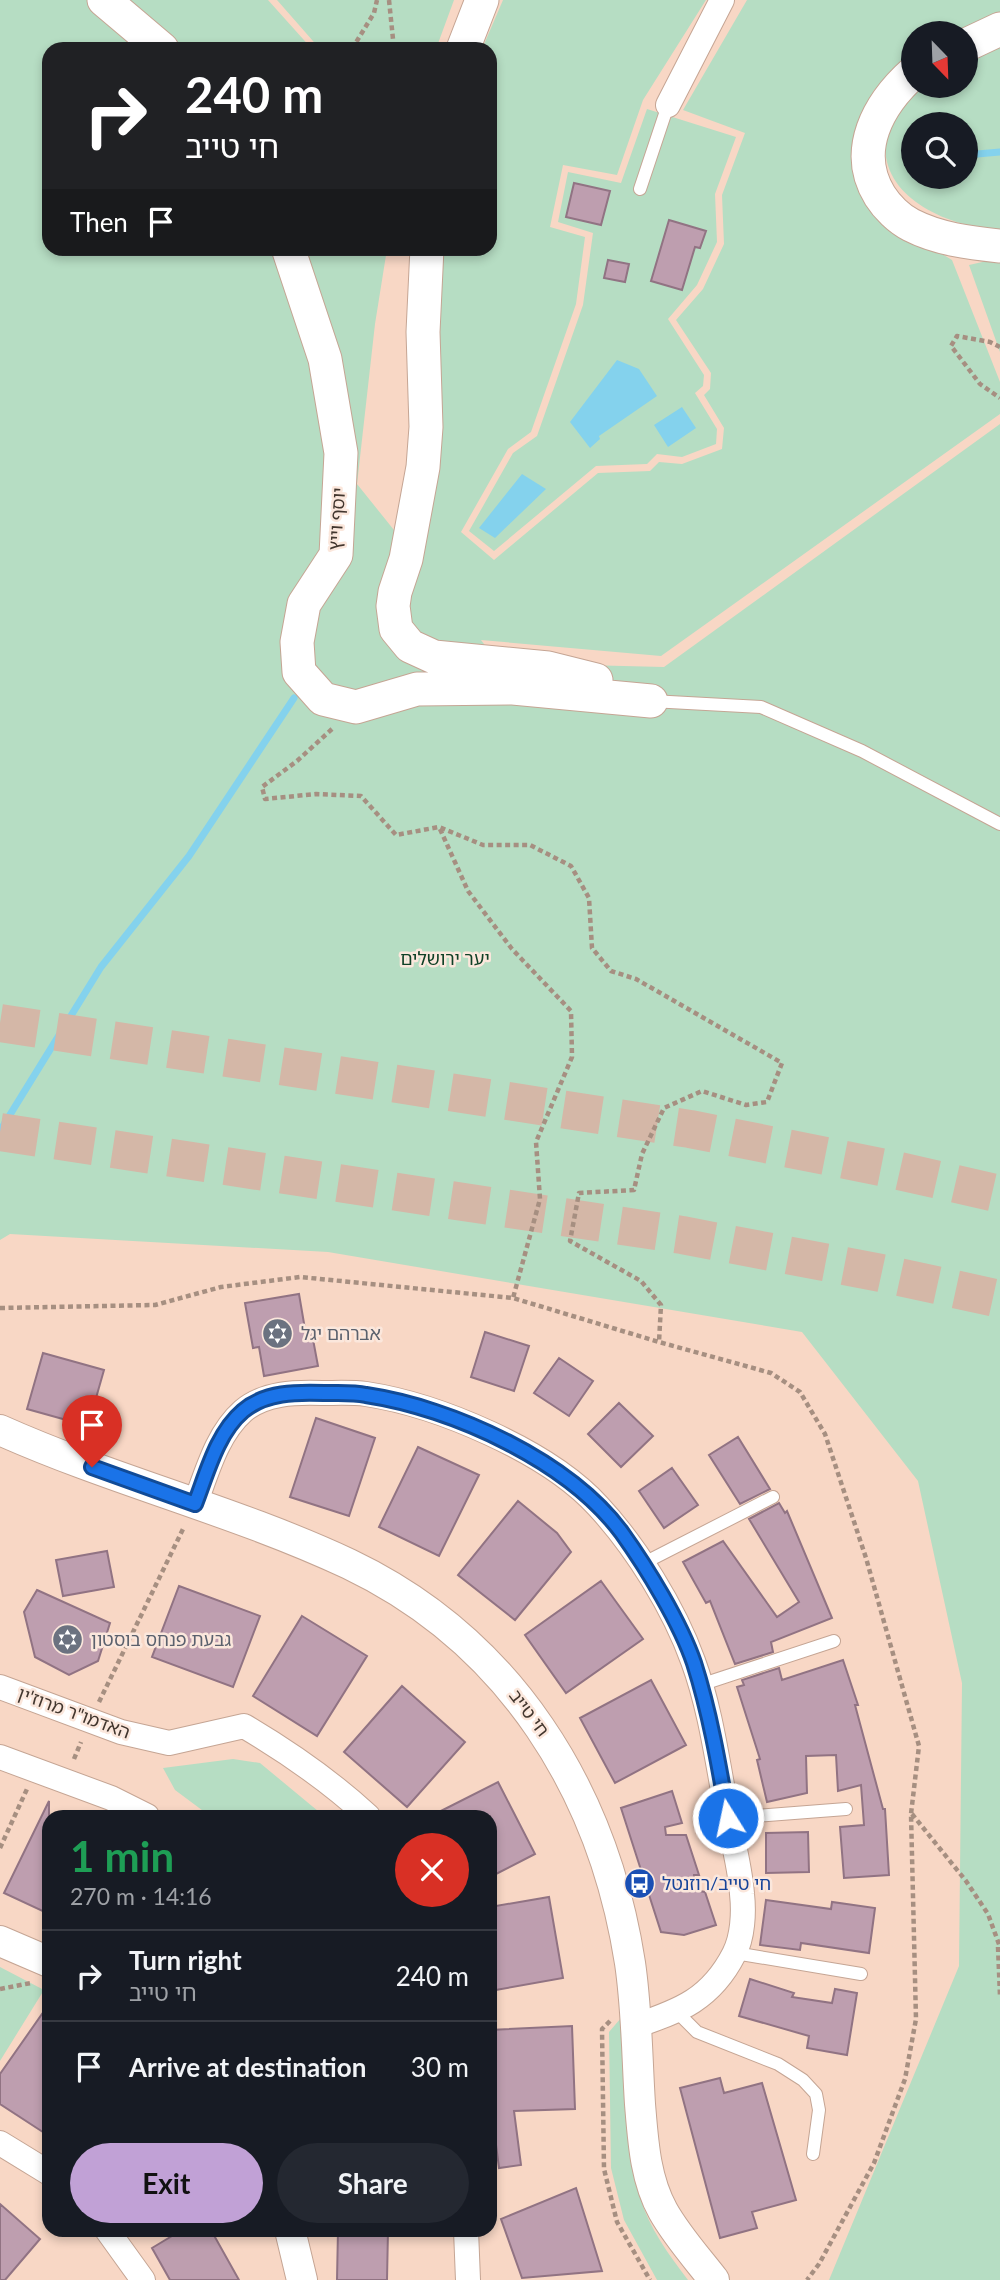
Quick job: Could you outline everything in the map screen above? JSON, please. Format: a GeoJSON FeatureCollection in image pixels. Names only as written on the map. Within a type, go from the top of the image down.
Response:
{"type":"FeatureCollection","features":[{"type":"Feature","properties":{"kind":"main road"},"geometry":{"type":"LineString","coordinates":[[104,0],[154,42]]}},
{"type":"Feature","properties":{"kind":"main road"},"geometry":{"type":"LineString","coordinates":[[466,42],[482,0]]}},
{"type":"Feature","properties":{"kind":"main road"},"geometry":{"type":"LineString","coordinates":[[978,39],[1000,29]]}},
{"type":"Feature","properties":{"kind":"main road"},"geometry":{"type":"LineString","coordinates":[[901,84],[880,111],[870,135],[867,160],[873,184],[886,206],[909,224],[941,237],[1000,246]]}},
{"type":"Feature","properties":{"kind":"main road","name":"יוסף וייץ"},"geometry":{"type":"LineString","coordinates":[[291,256],[325,359],[341,453],[336,555],[304,604],[297,642],[299,672],[323,699],[356,707]]}},
{"type":"Feature","properties":{"kind":"main road"},"geometry":{"type":"LineString","coordinates":[[427,256],[423,332],[426,427],[423,467],[406,559],[395,592],[393,606],[396,629],[410,646],[434,657],[548,668],[582,675],[650,701]]}},
{"type":"Feature","properties":{"kind":"main road"},"geometry":{"type":"LineString","coordinates":[[356,707],[417,689],[513,688],[650,701]]}},
{"type":"Feature","properties":{"kind":"street"},"geometry":{"type":"LineString","coordinates":[[668,105],[722,0]]}},
{"type":"Feature","properties":{"kind":"street"},"geometry":{"type":"LineString","coordinates":[[195,1504],[216,1448],[230,1425],[244,1410],[263,1400],[292,1392],[366,1394],[463,1422],[519,1448],[563,1476],[595,1502],[621,1532],[642,1564],[693,1661],[743,1895],[741,1936],[735,1953],[718,1980],[692,2004],[677,2012],[634,2013]]}},
{"type":"Feature","properties":{"kind":"street","name":"חי טייב"},"geometry":{"type":"LineString","coordinates":[[0,1430],[350,1565],[438,1617],[516,1694],[531,1712],[561,1760],[606,1861],[623,1921],[634,2013],[643,2147],[652,2187],[662,2211],[714,2280]]}},
{"type":"Feature","properties":{"kind":"street","name":"האדמו\"ר מרוז'ין"},"geometry":{"type":"LineString","coordinates":[[0,1686],[121,1732],[169,1742],[244,1726],[270,1741],[361,1810]]}},
{"type":"Feature","properties":{"kind":"street"},"geometry":{"type":"LineString","coordinates":[[0,1757],[66,1780],[135,1810]]}},
{"type":"Feature","properties":{"kind":"street"},"geometry":{"type":"LineString","coordinates":[[0,1941],[42,1959]]}},
{"type":"Feature","properties":{"kind":"street"},"geometry":{"type":"LineString","coordinates":[[0,2143],[42,2169]]}},
{"type":"Feature","properties":{"kind":"street"},"geometry":{"type":"LineString","coordinates":[[112,2237],[143,2280]]}},
{"type":"Feature","properties":{"kind":"street"},"geometry":{"type":"LineString","coordinates":[[292,2237],[302,2280]]}},
{"type":"Feature","properties":{"kind":"street"},"geometry":{"type":"LineString","coordinates":[[466,2237],[468,2280]]}},
{"type":"Feature","properties":{"kind":"lane"},"geometry":{"type":"LineString","coordinates":[[640,189],[668,105]]}},
{"type":"Feature","properties":{"kind":"lane"},"geometry":{"type":"LineString","coordinates":[[650,701],[761,707],[862,751],[1000,824]]}},
{"type":"Feature","properties":{"kind":"lane"},"geometry":{"type":"LineString","coordinates":[[642,1564],[773,1497]]}},
{"type":"Feature","properties":{"kind":"lane"},"geometry":{"type":"LineString","coordinates":[[700,1685],[834,1641]]}},
{"type":"Feature","properties":{"kind":"lane"},"geometry":{"type":"LineString","coordinates":[[728,1818],[846,1809]]}},
{"type":"Feature","properties":{"kind":"lane"},"geometry":{"type":"LineString","coordinates":[[735,1953],[860,1974]]}},
{"type":"Feature","properties":{"kind":"lane"},"geometry":{"type":"LineString","coordinates":[[677,2012],[697,2032],[778,2064],[803,2080],[816,2094],[819,2110],[813,2154]]}},
{"type":"Feature","properties":{"kind":"path"},"geometry":{"type":"LineString","coordinates":[[356,42],[374,13],[377,0]]}},
{"type":"Feature","properties":{"kind":"path"},"geometry":{"type":"LineString","coordinates":[[389,0],[393,42]]}},
{"type":"Feature","properties":{"kind":"path"},"geometry":{"type":"LineString","coordinates":[[1000,347],[990,342],[957,336],[951,346],[980,384],[1000,398]]}},
{"type":"Feature","properties":{"kind":"path"},"geometry":{"type":"LineString","coordinates":[[356,707],[297,761],[262,787],[265,799],[316,794],[362,796],[396,835],[439,827],[483,845],[530,845],[571,866],[589,898],[592,948],[611,971],[636,979],[782,1063],[767,1102],[746,1105],[702,1091],[664,1108],[642,1154],[634,1190],[579,1192],[570,1241],[641,1281],[661,1305],[659,1342]]}},
{"type":"Feature","properties":{"kind":"path"},"geometry":{"type":"LineString","coordinates":[[439,827],[468,891],[512,949],[571,1011],[572,1056],[536,1142],[540,1199],[513,1298]]}},
{"type":"Feature","properties":{"kind":"path"},"geometry":{"type":"LineString","coordinates":[[66,1780],[89,1720],[195,1504]]}},
{"type":"Feature","properties":{"kind":"path"},"geometry":{"type":"LineString","coordinates":[[0,1848],[36,1769]]}},
{"type":"Feature","properties":{"kind":"path"},"geometry":{"type":"LineString","coordinates":[[911,1814],[966,1881],[988,1914],[999,1947],[1000,1996]]}},
{"type":"Feature","properties":{"kind":"path"},"geometry":{"type":"LineString","coordinates":[[634,2013],[602,2029],[604,2169],[617,2222],[650,2280]]}},
{"type":"Feature","properties":{"kind":"green space","name":"יער ירושלים"},"geometry":{"type":"Polygon","coordinates":[[[0,0],[268,0],[306,42],[42,42],[42,256],[386,256],[375,324],[357,484],[406,545],[432,256],[497,256],[497,42],[485,42],[503,0],[706,0],[643,100],[617,175],[563,165],[550,227],[585,237],[576,304],[531,432],[508,449],[461,532],[494,560],[598,473],[650,471],[659,462],[682,464],[722,449],[724,428],[704,395],[710,389],[711,373],[676,320],[703,289],[724,244],[722,195],[745,133],[683,110],[747,0],[1000,0],[1000,17],[978,27],[978,21],[901,21],[901,67],[874,90],[859,132],[896,226],[952,260],[1000,382],[1000,414],[661,656],[481,640],[490,652],[543,664],[664,667],[1000,424],[1000,2280],[829,2280],[959,1966],[962,1683],[918,1481],[802,1332],[328,1252],[10,1234],[0,1240],[0,0]]]}},
{"type":"Feature","properties":{"kind":"green space"},"geometry":{"type":"Polygon","coordinates":[[[277,0],[454,0],[439,42],[314,42],[277,0]]]}},
{"type":"Feature","properties":{"kind":"green space"},"geometry":{"type":"Polygon","coordinates":[[[1000,46],[1000,230],[953,221],[930,211],[910,198],[902,189],[978,189],[978,112],[901,112],[901,188],[895,181],[887,161],[886,138],[895,112],[908,98],[978,98],[978,55],[1000,46]]]}},
{"type":"Feature","properties":{"kind":"green space"},"geometry":{"type":"Polygon","coordinates":[[[647,109],[736,137],[715,194],[717,242],[697,285],[668,319],[704,375],[703,386],[695,393],[717,429],[716,444],[682,457],[657,454],[647,464],[596,466],[494,551],[469,531],[513,453],[537,436],[583,305],[593,233],[558,222],[568,172],[621,183],[647,109]]]}},
{"type":"Feature","properties":{"kind":"green space"},"geometry":{"type":"Polygon","coordinates":[[[1000,258],[1000,352],[969,265],[1000,258]]]}},
{"type":"Feature","properties":{"kind":"green space"},"geometry":{"type":"Polygon","coordinates":[[[233,1759],[260,1763],[317,1810],[202,1810],[175,1790],[163,1768],[233,1759]]]}},
{"type":"Feature","properties":{"kind":"green space"},"geometry":{"type":"Polygon","coordinates":[[[0,1967],[42,1989],[42,1993],[0,2061],[0,1967]]]}},
{"type":"Feature","properties":{"kind":"green space"},"geometry":{"type":"Polygon","coordinates":[[[627,2011],[626,2105],[634,2174],[654,2230],[688,2280],[657,2280],[624,2220],[611,2168],[609,2032],[627,2011]]]}},
{"type":"Feature","properties":{"kind":"water"},"geometry":{"type":"Polygon","coordinates":[[[617,360],[639,369],[657,396],[599,436],[600,439],[590,448],[570,422],[617,360]]]}},
{"type":"Feature","properties":{"kind":"water"},"geometry":{"type":"Polygon","coordinates":[[[682,407],[696,428],[668,447],[654,425],[682,407]]]}},
{"type":"Feature","properties":{"kind":"water"},"geometry":{"type":"Polygon","coordinates":[[[522,474],[546,489],[495,538],[479,528],[522,474]]]}},
{"type":"Feature","properties":{"kind":"building"},"geometry":{"type":"Polygon","coordinates":[[[574,183],[610,191],[601,225],[566,217],[574,183]]]}},
{"type":"Feature","properties":{"kind":"building"},"geometry":{"type":"Polygon","coordinates":[[[669,220],[706,231],[700,248],[695,247],[682,290],[651,281],[669,220]]]}},
{"type":"Feature","properties":{"kind":"building"},"geometry":{"type":"Polygon","coordinates":[[[608,260],[629,264],[625,282],[604,278],[608,260]]]}},
{"type":"Feature","properties":{"kind":"building","name":"אברהם יגל"},"geometry":{"type":"Polygon","coordinates":[[[299,1294],[306,1335],[312,1334],[318,1366],[264,1376],[259,1347],[253,1348],[245,1303],[299,1294]]]}},
{"type":"Feature","properties":{"kind":"building"},"geometry":{"type":"Polygon","coordinates":[[[485,1332],[529,1346],[514,1391],[471,1377],[485,1332]]]}},
{"type":"Feature","properties":{"kind":"building"},"geometry":{"type":"Polygon","coordinates":[[[43,1353],[104,1370],[88,1426],[27,1409],[43,1353]]]}},
{"type":"Feature","properties":{"kind":"building"},"geometry":{"type":"Polygon","coordinates":[[[559,1358],[593,1381],[569,1416],[534,1393],[559,1358]]]}},
{"type":"Feature","properties":{"kind":"building"},"geometry":{"type":"Polygon","coordinates":[[[619,1403],[653,1436],[621,1467],[588,1434],[619,1403]]]}},
{"type":"Feature","properties":{"kind":"building"},"geometry":{"type":"Polygon","coordinates":[[[316,1418],[375,1438],[349,1516],[290,1497],[316,1418]]]}},
{"type":"Feature","properties":{"kind":"building"},"geometry":{"type":"Polygon","coordinates":[[[738,1437],[770,1489],[740,1504],[709,1455],[738,1437]]]}},
{"type":"Feature","properties":{"kind":"building"},"geometry":{"type":"Polygon","coordinates":[[[418,1447],[479,1475],[439,1556],[379,1527],[418,1447]]]}},
{"type":"Feature","properties":{"kind":"building"},"geometry":{"type":"Polygon","coordinates":[[[672,1468],[698,1505],[664,1528],[639,1491],[672,1468]]]}},
{"type":"Feature","properties":{"kind":"building"},"geometry":{"type":"Polygon","coordinates":[[[518,1501],[557,1533],[571,1552],[515,1620],[458,1575],[518,1501]]]}},
{"type":"Feature","properties":{"kind":"building"},"geometry":{"type":"Polygon","coordinates":[[[779,1503],[785,1513],[787,1511],[832,1618],[771,1642],[773,1652],[735,1664],[710,1601],[706,1603],[683,1562],[723,1541],[777,1617],[799,1602],[749,1519],[779,1503]]]}},
{"type":"Feature","properties":{"kind":"building"},"geometry":{"type":"Polygon","coordinates":[[[107,1551],[114,1587],[63,1596],[56,1560],[107,1551]]]}},
{"type":"Feature","properties":{"kind":"building"},"geometry":{"type":"Polygon","coordinates":[[[601,1581],[643,1639],[566,1693],[525,1635],[601,1581]]]}},
{"type":"Feature","properties":{"kind":"building"},"geometry":{"type":"Polygon","coordinates":[[[179,1586],[260,1616],[233,1687],[152,1657],[179,1586]]]}},
{"type":"Feature","properties":{"kind":"building","name":"גבעת פנחס בוסטון"},"geometry":{"type":"Polygon","coordinates":[[[37,1590],[110,1623],[98,1661],[69,1675],[35,1657],[24,1612],[37,1590]]]}},
{"type":"Feature","properties":{"kind":"building"},"geometry":{"type":"Polygon","coordinates":[[[302,1616],[367,1656],[317,1736],[253,1696],[302,1616]]]}},
{"type":"Feature","properties":{"kind":"building"},"geometry":{"type":"Polygon","coordinates":[[[843,1660],[858,1705],[855,1705],[885,1809],[889,1875],[844,1878],[840,1827],[864,1825],[861,1785],[838,1791],[836,1755],[806,1756],[807,1793],[767,1802],[757,1760],[760,1759],[737,1687],[744,1685],[742,1680],[779,1668],[782,1680],[843,1660]]]}},
{"type":"Feature","properties":{"kind":"building"},"geometry":{"type":"Polygon","coordinates":[[[651,1680],[686,1745],[615,1783],[580,1718],[651,1680]]]}},
{"type":"Feature","properties":{"kind":"building"},"geometry":{"type":"Polygon","coordinates":[[[402,1686],[465,1742],[407,1807],[344,1752],[402,1686]]]}},
{"type":"Feature","properties":{"kind":"building"},"geometry":{"type":"Polygon","coordinates":[[[498,1782],[535,1854],[497,1873],[497,1810],[443,1810],[498,1782]]]}},
{"type":"Feature","properties":{"kind":"building"},"geometry":{"type":"Polygon","coordinates":[[[672,1791],[682,1823],[665,1827],[666,1835],[686,1835],[699,1875],[694,1875],[693,1890],[705,1892],[716,1925],[684,1935],[661,1932],[621,1808],[672,1791]]]}},
{"type":"Feature","properties":{"kind":"building"},"geometry":{"type":"Polygon","coordinates":[[[42,1815],[42,1911],[4,1893],[42,1815]]]}},
{"type":"Feature","properties":{"kind":"building"},"geometry":{"type":"Polygon","coordinates":[[[808,1832],[809,1872],[766,1873],[766,1833],[808,1832]]]}},
{"type":"Feature","properties":{"kind":"building"},"geometry":{"type":"Polygon","coordinates":[[[549,1897],[563,1978],[497,1990],[497,1906],[549,1897]]]}},
{"type":"Feature","properties":{"kind":"building"},"geometry":{"type":"Polygon","coordinates":[[[766,1900],[831,1909],[832,1902],[875,1908],[869,1953],[801,1943],[800,1950],[760,1945],[766,1900]]]}},
{"type":"Feature","properties":{"kind":"building"},"geometry":{"type":"Polygon","coordinates":[[[750,1979],[794,1993],[792,1997],[832,2003],[835,1989],[857,1993],[847,2055],[807,2048],[809,2036],[739,2016],[750,1979]]]}},
{"type":"Feature","properties":{"kind":"building"},"geometry":{"type":"Polygon","coordinates":[[[42,2014],[42,2131],[0,2104],[0,2074],[42,2014]]]}},
{"type":"Feature","properties":{"kind":"building"},"geometry":{"type":"Polygon","coordinates":[[[572,2026],[575,2109],[514,2111],[521,2165],[499,2168],[497,2153],[497,2030],[572,2026]]]}},
{"type":"Feature","properties":{"kind":"building"},"geometry":{"type":"Polygon","coordinates":[[[720,2078],[724,2093],[762,2083],[796,2200],[752,2212],[757,2228],[720,2238],[680,2088],[720,2078]]]}},
{"type":"Feature","properties":{"kind":"building"},"geometry":{"type":"Polygon","coordinates":[[[576,2188],[602,2271],[522,2278],[501,2219],[576,2188]]]}},
{"type":"Feature","properties":{"kind":"building"},"geometry":{"type":"Polygon","coordinates":[[[0,2204],[40,2239],[5,2280],[0,2280],[0,2204]]]}},
{"type":"Feature","properties":{"kind":"building"},"geometry":{"type":"Polygon","coordinates":[[[170,2237],[215,2237],[239,2280],[170,2280],[152,2248],[170,2237]]]}},
{"type":"Feature","properties":{"kind":"building"},"geometry":{"type":"Polygon","coordinates":[[[338,2237],[388,2237],[387,2280],[337,2280],[338,2237]]]}},
{"type":"Feature","properties":{"kind":"waterway"},"geometry":{"type":"LineString","coordinates":[[978,154],[1000,152]]}},
{"type":"Feature","properties":{"kind":"waterway"},"geometry":{"type":"LineString","coordinates":[[0,1131],[101,967],[189,856],[294,698]]}},
{"type":"Feature","properties":{"kind":"tunnel"},"geometry":{"type":"LineString","coordinates":[[0,1023],[690,1129],[1000,1194]]}},
{"type":"Feature","properties":{"kind":"tunnel"},"geometry":{"type":"LineString","coordinates":[[0,1132],[682,1235],[1000,1299]]}},
{"type":"Feature","properties":{"kind":"place","name":"אברהם יגל"},"geometry":{"type":"Point","coordinates":[278,1334]}},
{"type":"Feature","properties":{"kind":"place","name":"גבעת פנחס בוסטון"},"geometry":{"type":"Point","coordinates":[68,1640]}},
{"type":"Feature","properties":{"kind":"place","name":"חי טייב/רוזנטל"},"geometry":{"type":"Point","coordinates":[639,1884]}},
{"type":"Feature","properties":{"kind":"route"},"geometry":{"type":"LineString","coordinates":[[92,1467],[195,1504],[216,1448],[230,1425],[244,1410],[263,1400],[292,1392],[366,1394],[463,1422],[519,1448],[563,1476],[595,1502],[621,1532],[648,1572],[693,1661],[710,1724],[728,1818]]}}]}
